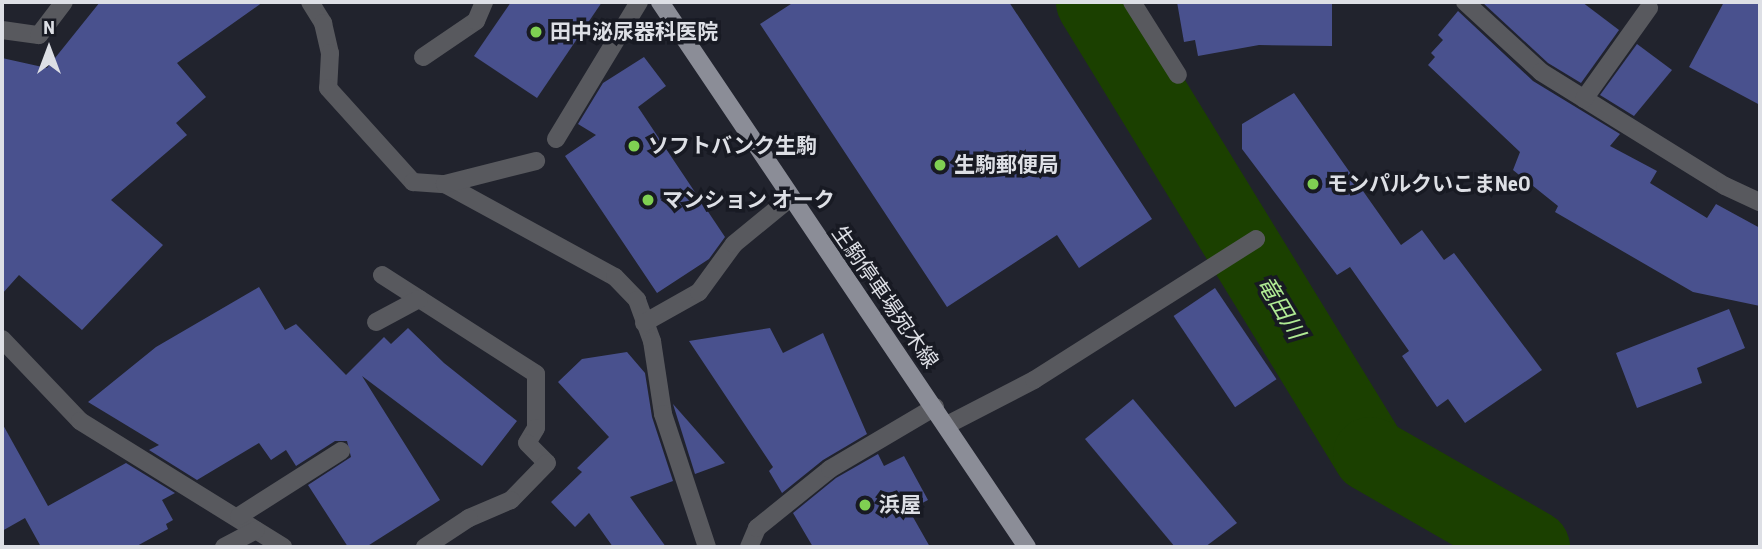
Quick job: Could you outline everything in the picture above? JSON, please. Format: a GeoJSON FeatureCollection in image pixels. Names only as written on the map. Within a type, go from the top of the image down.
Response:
{"type":"FeatureCollection","features":[{"type":"Feature","properties":{"kind":"main road","name":"生駒停車場宛木線"},"geometry":{"type":"LineString","coordinates":[[660,2],[789,199],[935,407],[1027,547]]}},
{"type":"Feature","properties":{"kind":"street"},"geometry":{"type":"LineString","coordinates":[[2,30],[38,36],[64,2]]}},
{"type":"Feature","properties":{"kind":"street"},"geometry":{"type":"LineString","coordinates":[[310,2],[323,23],[330,53],[328,88],[413,182],[444,184],[536,161]]}},
{"type":"Feature","properties":{"kind":"street"},"geometry":{"type":"LineString","coordinates":[[423,57],[476,21],[484,2]]}},
{"type":"Feature","properties":{"kind":"street"},"geometry":{"type":"LineString","coordinates":[[556,139],[639,2]]}},
{"type":"Feature","properties":{"kind":"street"},"geometry":{"type":"LineString","coordinates":[[1132,2],[1178,75]]}},
{"type":"Feature","properties":{"kind":"street"},"geometry":{"type":"LineString","coordinates":[[1465,2],[1541,72],[1760,202]]}},
{"type":"Feature","properties":{"kind":"street"},"geometry":{"type":"LineString","coordinates":[[1584,99],[1649,8]]}},
{"type":"Feature","properties":{"kind":"street"},"geometry":{"type":"LineString","coordinates":[[444,184],[615,277],[637,300],[652,341],[663,414],[707,547]]}},
{"type":"Feature","properties":{"kind":"street"},"geometry":{"type":"LineString","coordinates":[[644,323],[699,292],[734,244],[789,199]]}},
{"type":"Feature","properties":{"kind":"street"},"geometry":{"type":"LineString","coordinates":[[947,425],[1034,380],[1256,239]]}},
{"type":"Feature","properties":{"kind":"street"},"geometry":{"type":"LineString","coordinates":[[382,275],[536,374],[536,428],[527,443],[547,463],[511,500],[469,518],[425,547]]}},
{"type":"Feature","properties":{"kind":"street"},"geometry":{"type":"LineString","coordinates":[[376,322],[419,299]]}},
{"type":"Feature","properties":{"kind":"street"},"geometry":{"type":"LineString","coordinates":[[2,339],[80,421],[239,516],[283,547]]}},
{"type":"Feature","properties":{"kind":"street"},"geometry":{"type":"LineString","coordinates":[[749,547],[757,528],[830,469],[935,407]]}},
{"type":"Feature","properties":{"kind":"street"},"geometry":{"type":"LineString","coordinates":[[239,516],[341,452]]}},
{"type":"Feature","properties":{"kind":"street"},"geometry":{"type":"LineString","coordinates":[[224,547],[256,530]]}},
{"type":"Feature","properties":{"kind":"building"},"geometry":{"type":"Polygon","coordinates":[[[100,2],[263,2],[177,63],[206,97],[176,123],[187,135],[111,200],[163,245],[82,330],[19,275],[2,294],[2,58],[47,68],[100,2]]]}},
{"type":"Feature","properties":{"kind":"building","name":"田中泌尿器科医院"},"geometry":{"type":"Polygon","coordinates":[[[511,2],[602,2],[537,98],[474,56],[511,2]]]}},
{"type":"Feature","properties":{"kind":"building"},"geometry":{"type":"Polygon","coordinates":[[[794,2],[1009,2],[1152,219],[1079,268],[1057,235],[947,307],[760,24],[794,2]]]}},
{"type":"Feature","properties":{"kind":"building"},"geometry":{"type":"Polygon","coordinates":[[[1177,2],[1332,2],[1332,46],[1259,45],[1198,56],[1195,40],[1184,42],[1177,2]]]}},
{"type":"Feature","properties":{"kind":"building"},"geometry":{"type":"Polygon","coordinates":[[[1482,2],[1582,2],[1619,30],[1581,83],[1548,63],[1482,2]]]}},
{"type":"Feature","properties":{"kind":"building"},"geometry":{"type":"Polygon","coordinates":[[[1724,2],[1760,2],[1760,105],[1689,67],[1724,2]]]}},
{"type":"Feature","properties":{"kind":"building"},"geometry":{"type":"Polygon","coordinates":[[[1458,11],[1533,81],[1620,134],[1610,146],[1657,171],[1650,183],[1707,218],[1716,204],[1760,228],[1760,306],[1693,292],[1555,212],[1558,206],[1513,170],[1520,152],[1428,65],[1435,57],[1431,53],[1443,40],[1438,35],[1458,11]]]}},
{"type":"Feature","properties":{"kind":"building"},"geometry":{"type":"Polygon","coordinates":[[[1637,44],[1672,70],[1634,116],[1600,95],[1637,44]]]}},
{"type":"Feature","properties":{"kind":"building","name":"マンション オーク"},"geometry":{"type":"Polygon","coordinates":[[[644,57],[666,86],[638,107],[725,237],[709,259],[657,293],[565,156],[596,135],[578,124],[603,83],[644,57]]]}},
{"type":"Feature","properties":{"kind":"building"},"geometry":{"type":"Polygon","coordinates":[[[1294,93],[1401,245],[1422,230],[1444,260],[1454,253],[1542,370],[1465,423],[1448,399],[1437,407],[1402,356],[1409,351],[1350,267],[1337,275],[1242,149],[1242,124],[1294,93]]]}},
{"type":"Feature","properties":{"kind":"building"},"geometry":{"type":"Polygon","coordinates":[[[259,287],[285,330],[296,324],[346,375],[384,337],[391,344],[408,328],[444,363],[517,421],[482,466],[362,376],[440,500],[366,547],[348,547],[308,485],[351,457],[347,441],[335,441],[296,466],[286,450],[271,460],[259,443],[197,480],[149,450],[159,445],[88,402],[156,347],[259,287]]]}},
{"type":"Feature","properties":{"kind":"building"},"geometry":{"type":"Polygon","coordinates":[[[1215,288],[1277,379],[1235,407],[1174,316],[1215,288]]]}},
{"type":"Feature","properties":{"kind":"building"},"geometry":{"type":"Polygon","coordinates":[[[1729,309],[1745,348],[1697,368],[1702,383],[1637,408],[1616,353],[1729,309]]]}},
{"type":"Feature","properties":{"kind":"building"},"geometry":{"type":"Polygon","coordinates":[[[770,328],[783,353],[823,333],[867,434],[823,460],[782,493],[769,471],[773,467],[689,341],[770,328]]]}},
{"type":"Feature","properties":{"kind":"building"},"geometry":{"type":"Polygon","coordinates":[[[627,352],[645,373],[652,417],[673,481],[630,497],[666,547],[613,547],[589,513],[575,527],[551,502],[582,472],[577,468],[609,437],[558,382],[582,359],[627,352]]]}},
{"type":"Feature","properties":{"kind":"building"},"geometry":{"type":"Polygon","coordinates":[[[1133,399],[1237,523],[1205,547],[1175,547],[1085,439],[1133,399]]]}},
{"type":"Feature","properties":{"kind":"building"},"geometry":{"type":"Polygon","coordinates":[[[673,404],[725,463],[695,474],[673,404]]]}},
{"type":"Feature","properties":{"kind":"building"},"geometry":{"type":"Polygon","coordinates":[[[2,423],[48,506],[126,463],[175,493],[162,500],[173,520],[166,524],[168,529],[135,547],[41,547],[25,518],[2,531],[2,423]]]}},
{"type":"Feature","properties":{"kind":"building","name":"浜屋"},"geometry":{"type":"Polygon","coordinates":[[[878,454],[884,466],[904,456],[928,500],[909,510],[930,547],[813,547],[793,513],[836,478],[878,454]]]}},
{"type":"Feature","properties":{"kind":"waterway","name":"竜田川"},"geometry":{"type":"LineString","coordinates":[[1093,2],[1370,454],[1532,547]]}},
{"type":"Feature","properties":{"kind":"place","name":"田中泌尿器科医院"},"geometry":{"type":"Point","coordinates":[536,32]}},
{"type":"Feature","properties":{"kind":"place","name":"ソフトバンク生駒"},"geometry":{"type":"Point","coordinates":[634,146]}},
{"type":"Feature","properties":{"kind":"place","name":"生駒郵便局"},"geometry":{"type":"Point","coordinates":[940,165]}},
{"type":"Feature","properties":{"kind":"place","name":"モンパルクいこまNeO"},"geometry":{"type":"Point","coordinates":[1313,184]}},
{"type":"Feature","properties":{"kind":"place","name":"マンション オーク"},"geometry":{"type":"Point","coordinates":[648,200]}},
{"type":"Feature","properties":{"kind":"place","name":"浜屋"},"geometry":{"type":"Point","coordinates":[865,505]}}]}
